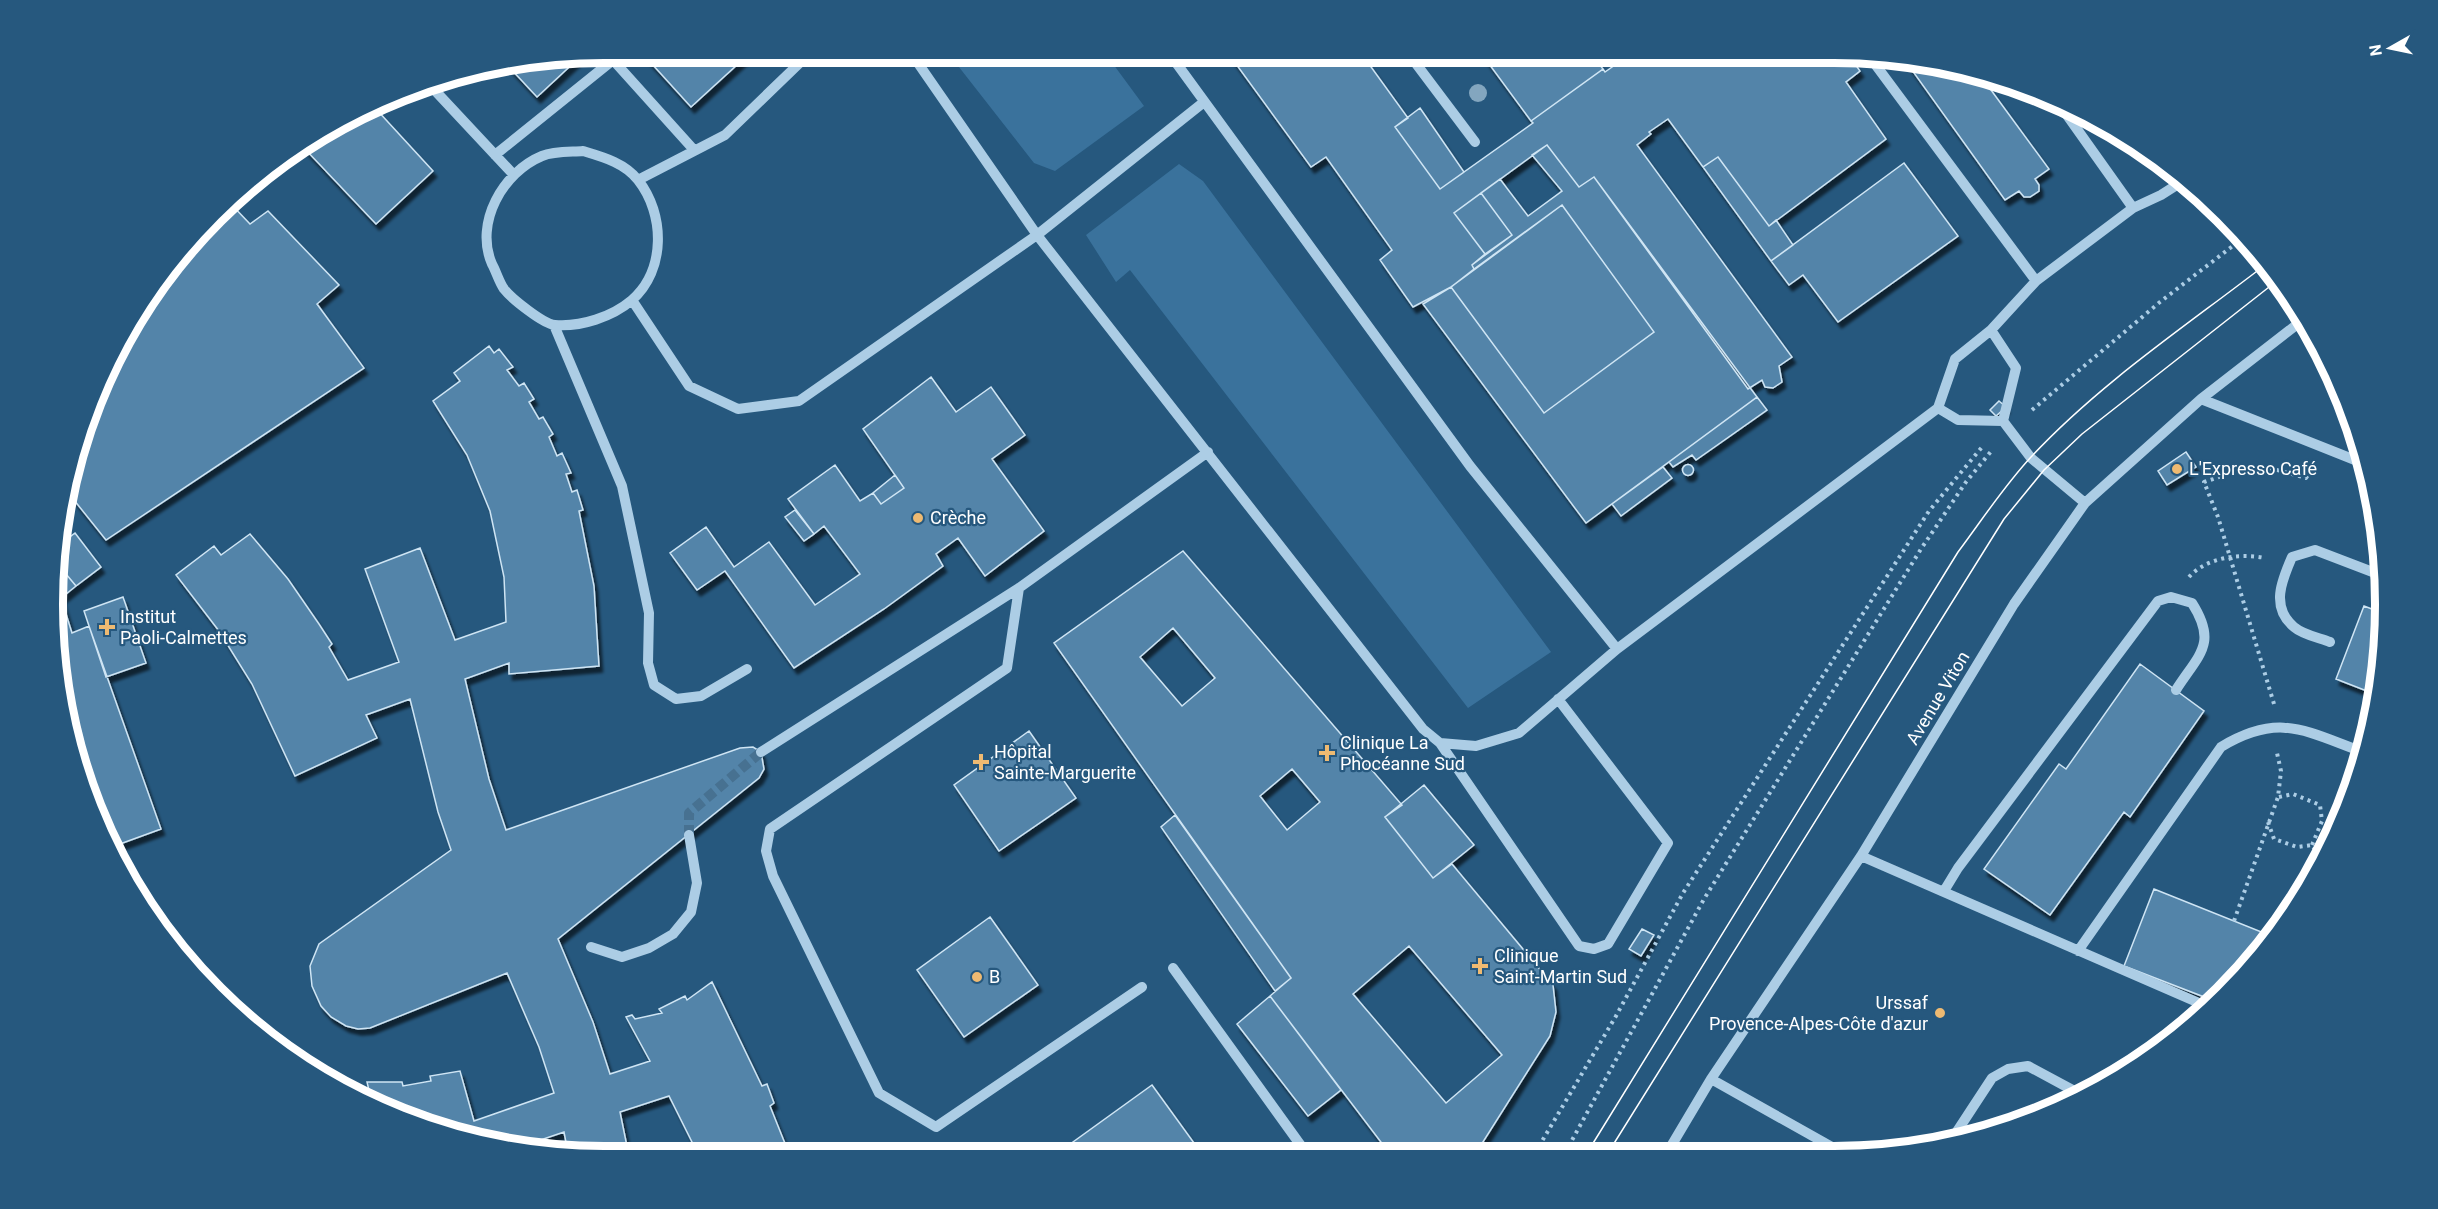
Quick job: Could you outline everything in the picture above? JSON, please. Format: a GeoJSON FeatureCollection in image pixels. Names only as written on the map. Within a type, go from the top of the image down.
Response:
{"type":"FeatureCollection","features":[{"type":"Feature","properties":{"kind":"street"},"geometry":{"type":"LineString","coordinates":[[495,155],[608,63]]}},
{"type":"Feature","properties":{"kind":"street"},"geometry":{"type":"LineString","coordinates":[[623,63],[694,150]]}},
{"type":"Feature","properties":{"kind":"street"},"geometry":{"type":"LineString","coordinates":[[638,180],[725,135],[799,63]]}},
{"type":"Feature","properties":{"kind":"street"},"geometry":{"type":"LineString","coordinates":[[919,63],[1037,234],[1423,729],[1440,743],[1579,946],[1594,950],[1608,944],[1668,843],[1558,699]]}},
{"type":"Feature","properties":{"kind":"street"},"geometry":{"type":"LineString","coordinates":[[1177,63],[1470,466],[1617,649]]}},
{"type":"Feature","properties":{"kind":"street"},"geometry":{"type":"LineString","coordinates":[[1416,63],[1475,142]]}},
{"type":"Feature","properties":{"kind":"street"},"geometry":{"type":"LineString","coordinates":[[1875,65],[2036,281]]}},
{"type":"Feature","properties":{"kind":"street"},"geometry":{"type":"LineString","coordinates":[[436,90],[513,174]]}},
{"type":"Feature","properties":{"kind":"street"},"geometry":{"type":"LineString","coordinates":[[632,300],[689,386],[738,410],[799,401],[1037,234],[1204,102]]}},
{"type":"Feature","properties":{"kind":"street"},"geometry":{"type":"LineString","coordinates":[[2068,117],[2133,208]]}},
{"type":"Feature","properties":{"kind":"street"},"geometry":{"type":"LineString","coordinates":[[583,151],[613,160],[638,180],[656,214],[659,249],[650,275],[632,300],[599,320],[554,325],[532,313],[504,288],[488,255],[488,224],[496,198],[513,174],[543,155],[583,151]]}},
{"type":"Feature","properties":{"kind":"street"},"geometry":{"type":"LineString","coordinates":[[1440,743],[1476,746],[1519,733],[1617,649],[1938,408],[1955,359],[1991,330],[2036,281],[2133,208],[2161,195],[2176,185]]}},
{"type":"Feature","properties":{"kind":"street"},"geometry":{"type":"LineString","coordinates":[[554,325],[622,486],[649,613],[648,663],[654,685],[676,699],[701,696],[747,669]]}},
{"type":"Feature","properties":{"kind":"street","name":"Avenue Viton"},"geometry":{"type":"LineString","coordinates":[[1671,1146],[1711,1079],[1862,856],[2014,604],[2085,503],[2201,399],[2296,325]]}},
{"type":"Feature","properties":{"kind":"street"},"geometry":{"type":"LineString","coordinates":[[1991,330],[2016,368],[2006,425]]}},
{"type":"Feature","properties":{"kind":"street"},"geometry":{"type":"LineString","coordinates":[[2201,399],[2356,460]]}},
{"type":"Feature","properties":{"kind":"street"},"geometry":{"type":"LineString","coordinates":[[1938,408],[1958,420],[2006,425],[2038,464],[2085,503]]}},
{"type":"Feature","properties":{"kind":"street"},"geometry":{"type":"LineString","coordinates":[[761,752],[1019,588],[1208,452]]}},
{"type":"Feature","properties":{"kind":"street"},"geometry":{"type":"LineString","coordinates":[[2330,642],[2295,628],[2281,610],[2280,584],[2292,557],[2315,550],[2374,573]]}},
{"type":"Feature","properties":{"kind":"street"},"geometry":{"type":"LineString","coordinates":[[1019,588],[1006,668],[770,829],[766,851],[773,876],[879,1093],[936,1127],[1142,987]]}},
{"type":"Feature","properties":{"kind":"street"},"geometry":{"type":"LineString","coordinates":[[1944,891],[1958,868],[2158,601],[2171,597],[2192,603],[2204,622],[2207,636],[2204,647],[2176,690]]}},
{"type":"Feature","properties":{"kind":"street"},"geometry":{"type":"LineString","coordinates":[[2078,951],[2221,747],[2244,733],[2275,726],[2293,727],[2356,749]]}},
{"type":"Feature","properties":{"kind":"street"},"geometry":{"type":"LineString","coordinates":[[591,947],[622,957],[649,948],[673,934],[691,912],[697,883],[689,835]]}},
{"type":"Feature","properties":{"kind":"street"},"geometry":{"type":"LineString","coordinates":[[1862,856],[2200,1003]]}},
{"type":"Feature","properties":{"kind":"street"},"geometry":{"type":"LineString","coordinates":[[1173,968],[1301,1146]]}},
{"type":"Feature","properties":{"kind":"street"},"geometry":{"type":"LineString","coordinates":[[1957,1132],[1992,1078],[2008,1069],[2028,1066],[2073,1090]]}},
{"type":"Feature","properties":{"kind":"street"},"geometry":{"type":"LineString","coordinates":[[1711,1079],[1830,1146]]}},
{"type":"Feature","properties":{"kind":"path"},"geometry":{"type":"LineString","coordinates":[[1539,1146],[1616,1016],[1683,893],[1929,511],[2006,425],[2237,243]]}},
{"type":"Feature","properties":{"kind":"path"},"geometry":{"type":"LineString","coordinates":[[1569,1146],[1704,899],[1921,549],[2006,425]]}},
{"type":"Feature","properties":{"kind":"path"},"geometry":{"type":"LineString","coordinates":[[2223,537],[2204,482],[2231,473],[2270,468],[2306,478],[2326,449]]}},
{"type":"Feature","properties":{"kind":"path"},"geometry":{"type":"LineString","coordinates":[[2171,597],[2198,566],[2249,554],[2289,562]]}},
{"type":"Feature","properties":{"kind":"path"},"geometry":{"type":"LineString","coordinates":[[2278,797],[2293,794],[2320,805],[2322,821],[2312,845]]}},
{"type":"Feature","properties":{"kind":"path"},"geometry":{"type":"LineString","coordinates":[[2268,822],[2274,839],[2297,847],[2312,845]]}},
{"type":"Feature","properties":{"kind":"path"},"geometry":{"type":"LineString","coordinates":[[2312,845],[2315,851]]}},
{"type":"Feature","properties":{"kind":"shaded area"},"geometry":{"type":"Polygon","coordinates":[[[956,63],[1112,63],[1144,106],[1055,171],[1034,163],[956,63]]]}},
{"type":"Feature","properties":{"kind":"shaded area"},"geometry":{"type":"Polygon","coordinates":[[[1179,164],[1203,181],[1551,652],[1468,708],[1130,270],[1116,282],[1086,235],[1179,164]]]}},
{"type":"Feature","properties":{"kind":"building"},"geometry":{"type":"Polygon","coordinates":[[[651,63],[739,63],[691,107],[651,63]]]}},
{"type":"Feature","properties":{"kind":"building"},"geometry":{"type":"Polygon","coordinates":[[[1235,63],[1368,63],[1408,118],[1395,127],[1440,189],[1533,123],[1531,121],[1603,69],[1605,72],[1618,63],[1855,64],[1860,71],[1846,82],[1886,139],[1769,226],[1718,157],[1703,167],[1668,119],[1649,132],[1651,134],[1637,145],[1792,357],[1779,366],[1782,382],[1773,388],[1765,387],[1762,380],[1748,389],[1594,177],[1579,187],[1547,145],[1454,213],[1485,254],[1472,265],[1474,269],[1451,287],[1413,307],[1380,260],[1392,250],[1326,157],[1311,167],[1235,63]]]}},
{"type":"Feature","properties":{"kind":"building"},"geometry":{"type":"Polygon","coordinates":[[[1488,63],[1598,63],[1603,69],[1531,121],[1488,63]]]}},
{"type":"Feature","properties":{"kind":"building"},"geometry":{"type":"Polygon","coordinates":[[[573,64],[537,97],[513,71],[573,64]]]}},
{"type":"Feature","properties":{"kind":"building"},"geometry":{"type":"Polygon","coordinates":[[[1911,69],[1939,73],[1988,85],[2049,169],[2035,179],[2039,185],[2039,191],[2030,197],[2024,197],[2019,191],[2005,200],[1911,69]]]}},
{"type":"Feature","properties":{"kind":"building"},"geometry":{"type":"Polygon","coordinates":[[[1420,108],[1464,172],[1440,189],[1395,127],[1420,108]]]}},
{"type":"Feature","properties":{"kind":"building"},"geometry":{"type":"Polygon","coordinates":[[[379,112],[433,171],[376,224],[308,152],[379,112]]]}},
{"type":"Feature","properties":{"kind":"building"},"geometry":{"type":"Polygon","coordinates":[[[1547,145],[1579,187],[1594,177],[1757,397],[1586,523],[1423,304],[1451,287],[1544,413],[1654,332],[1562,205],[1474,269],[1472,265],[1512,235],[1481,193],[1500,179],[1528,216],[1562,191],[1532,155],[1547,145]]]}},
{"type":"Feature","properties":{"kind":"building"},"geometry":{"type":"Polygon","coordinates":[[[1718,157],[1769,226],[1776,220],[1793,245],[1771,261],[1703,167],[1718,157]]]}},
{"type":"Feature","properties":{"kind":"building"},"geometry":{"type":"Polygon","coordinates":[[[1904,163],[1958,236],[1838,322],[1803,275],[1789,285],[1771,261],[1904,163]]]}},
{"type":"Feature","properties":{"kind":"building"},"geometry":{"type":"Polygon","coordinates":[[[1481,193],[1512,235],[1485,254],[1454,213],[1481,193]]]}},
{"type":"Feature","properties":{"kind":"building"},"geometry":{"type":"Polygon","coordinates":[[[1562,205],[1654,332],[1544,413],[1451,287],[1562,205]]]}},
{"type":"Feature","properties":{"kind":"building"},"geometry":{"type":"Polygon","coordinates":[[[235,209],[250,224],[268,211],[339,285],[317,304],[364,368],[106,540],[73,499],[92,430],[119,365],[154,304],[197,247],[235,209]]]}},
{"type":"Feature","properties":{"kind":"building"},"geometry":{"type":"Polygon","coordinates":[[[489,346],[494,353],[499,349],[513,367],[507,370],[519,386],[524,383],[534,399],[529,402],[539,419],[543,417],[553,434],[549,437],[557,456],[562,453],[571,473],[566,474],[572,492],[577,490],[583,510],[579,511],[594,586],[599,666],[509,674],[509,663],[465,679],[489,779],[506,830],[740,748],[753,747],[761,752],[764,769],[759,778],[558,939],[593,1022],[610,1074],[650,1061],[626,1017],[632,1015],[635,1019],[662,1013],[659,1009],[685,996],[687,1000],[712,982],[762,1086],[767,1084],[774,1103],[770,1106],[786,1146],[694,1146],[669,1096],[620,1112],[627,1146],[566,1145],[564,1132],[537,1141],[499,1136],[430,1117],[369,1092],[367,1082],[402,1082],[403,1086],[431,1081],[430,1076],[460,1071],[474,1121],[554,1093],[539,1047],[507,973],[370,1028],[358,1029],[346,1026],[331,1017],[321,1006],[312,986],[310,966],[319,944],[451,850],[438,812],[410,699],[366,715],[377,738],[295,776],[252,684],[219,631],[176,575],[214,546],[221,555],[250,534],[288,579],[319,624],[332,644],[329,647],[348,680],[399,662],[365,569],[420,548],[455,640],[506,622],[504,577],[490,511],[467,455],[433,401],[460,381],[454,373],[489,346]]]}},
{"type":"Feature","properties":{"kind":"building","name":"Crèche"},"geometry":{"type":"Polygon","coordinates":[[[931,377],[956,412],[991,387],[1025,435],[992,459],[1044,531],[985,576],[958,538],[936,554],[943,566],[884,609],[794,668],[725,571],[697,590],[670,553],[706,527],[734,567],[769,542],[815,605],[860,574],[824,526],[814,534],[788,499],[835,465],[860,501],[873,493],[881,504],[904,488],[863,429],[931,377]]]}},
{"type":"Feature","properties":{"kind":"building"},"geometry":{"type":"Polygon","coordinates":[[[1757,397],[1767,410],[1696,460],[1692,455],[1673,467],[1669,462],[1757,397]]]}},
{"type":"Feature","properties":{"kind":"building"},"geometry":{"type":"Polygon","coordinates":[[[1999,401],[2006,407],[1996,416],[1990,410],[1999,401]]]}},
{"type":"Feature","properties":{"kind":"building","name":"L'Expresso Café"},"geometry":{"type":"Polygon","coordinates":[[[2186,452],[2196,467],[2167,485],[2158,471],[2186,452]]]}},
{"type":"Feature","properties":{"kind":"building"},"geometry":{"type":"Polygon","coordinates":[[[1688,465],[1692,466],[1692,474],[1688,475],[1684,474],[1683,470],[1684,466],[1688,465]]]}},
{"type":"Feature","properties":{"kind":"building"},"geometry":{"type":"Polygon","coordinates":[[[1663,467],[1672,478],[1621,516],[1612,504],[1663,467]]]}},
{"type":"Feature","properties":{"kind":"building"},"geometry":{"type":"Polygon","coordinates":[[[895,475],[904,488],[881,504],[873,493],[895,475]]]}},
{"type":"Feature","properties":{"kind":"building"},"geometry":{"type":"Polygon","coordinates":[[[795,510],[814,534],[804,541],[785,517],[795,510]]]}},
{"type":"Feature","properties":{"kind":"building"},"geometry":{"type":"Polygon","coordinates":[[[75,533],[101,567],[76,586],[64,572],[67,539],[75,533]]]}},
{"type":"Feature","properties":{"kind":"building"},"geometry":{"type":"Polygon","coordinates":[[[1183,551],[1402,805],[1385,817],[1433,878],[1452,864],[1553,985],[1556,1012],[1550,1036],[1480,1146],[1384,1146],[1270,996],[1291,978],[1054,643],[1183,551]],[[1173,628],[1140,657],[1182,706],[1215,678],[1173,628]],[[1292,769],[1260,796],[1287,830],[1320,802],[1292,769]],[[1409,946],[1353,994],[1446,1103],[1502,1055],[1409,946]]]}},
{"type":"Feature","properties":{"kind":"building"},"geometry":{"type":"Polygon","coordinates":[[[64,572],[76,586],[63,596],[64,572]]]}},
{"type":"Feature","properties":{"kind":"building"},"geometry":{"type":"Polygon","coordinates":[[[123,597],[146,663],[106,677],[84,611],[123,597]]]}},
{"type":"Feature","properties":{"kind":"building"},"geometry":{"type":"Polygon","coordinates":[[[63,604],[72,633],[89,626],[161,829],[119,844],[104,812],[81,745],[73,710],[64,640],[63,604]]]}},
{"type":"Feature","properties":{"kind":"building"},"geometry":{"type":"Polygon","coordinates":[[[2364,606],[2375,610],[2368,691],[2336,679],[2364,606]]]}},
{"type":"Feature","properties":{"kind":"building"},"geometry":{"type":"Polygon","coordinates":[[[2140,664],[2204,711],[2130,817],[2124,812],[2050,915],[1984,869],[2059,764],[2066,769],[2140,664]]]}},
{"type":"Feature","properties":{"kind":"building"},"geometry":{"type":"Polygon","coordinates":[[[1029,731],[1076,798],[999,851],[954,785],[1029,731]]]}},
{"type":"Feature","properties":{"kind":"building"},"geometry":{"type":"Polygon","coordinates":[[[1424,785],[1474,845],[1433,878],[1385,817],[1424,785]]]}},
{"type":"Feature","properties":{"kind":"building"},"geometry":{"type":"Polygon","coordinates":[[[1175,815],[1291,978],[1275,991],[1161,827],[1175,815]]]}},
{"type":"Feature","properties":{"kind":"building"},"geometry":{"type":"Polygon","coordinates":[[[2154,889],[2264,933],[2241,962],[2206,997],[2124,966],[2154,889]]]}},
{"type":"Feature","properties":{"kind":"building","name":"B"},"geometry":{"type":"Polygon","coordinates":[[[990,917],[1038,985],[964,1037],[917,970],[990,917]]]}},
{"type":"Feature","properties":{"kind":"building"},"geometry":{"type":"Polygon","coordinates":[[[1642,929],[1654,935],[1641,956],[1629,949],[1642,929]]]}},
{"type":"Feature","properties":{"kind":"building"},"geometry":{"type":"Polygon","coordinates":[[[1270,996],[1341,1090],[1308,1116],[1237,1024],[1270,996]]]}},
{"type":"Feature","properties":{"kind":"building"},"geometry":{"type":"Polygon","coordinates":[[[1152,1085],[1196,1146],[1067,1146],[1152,1085]]]}},
{"type":"Feature","properties":{"kind":"tunnel"},"geometry":{"type":"LineString","coordinates":[[689,835],[689,813],[761,752]]}},
{"type":"Feature","properties":{"kind":"tram line"},"geometry":{"type":"LineString","coordinates":[[1591,1146],[1958,552],[2002,491],[2031,457],[2086,404],[2144,356],[2259,270]]}},
{"type":"Feature","properties":{"kind":"tram line"},"geometry":{"type":"LineString","coordinates":[[1612,1146],[2004,519],[2044,470],[2082,434],[2271,286]]}},
{"type":"Feature","properties":{"kind":"place","name":"L'Expresso Café"},"geometry":{"type":"Point","coordinates":[2177,469]}},
{"type":"Feature","properties":{"kind":"place","name":"Crèche"},"geometry":{"type":"Point","coordinates":[918,518]}},
{"type":"Feature","properties":{"kind":"place","name":"Institut Paoli-Calmettes"},"geometry":{"type":"Point","coordinates":[107,627]}},
{"type":"Feature","properties":{"kind":"place","name":"Clinique La Phocéanne Sud"},"geometry":{"type":"Point","coordinates":[1327,753]}},
{"type":"Feature","properties":{"kind":"place","name":"Hôpital Sainte-Marguerite"},"geometry":{"type":"Point","coordinates":[981,762]}},
{"type":"Feature","properties":{"kind":"place","name":"Clinique Saint-Martin Sud"},"geometry":{"type":"Point","coordinates":[1480,966]}},
{"type":"Feature","properties":{"kind":"place","name":"B"},"geometry":{"type":"Point","coordinates":[977,977]}},
{"type":"Feature","properties":{"kind":"place","name":"Urssaf Provence-Alpes-Côte d'azur"},"geometry":{"type":"Point","coordinates":[1940,1013]}}]}
